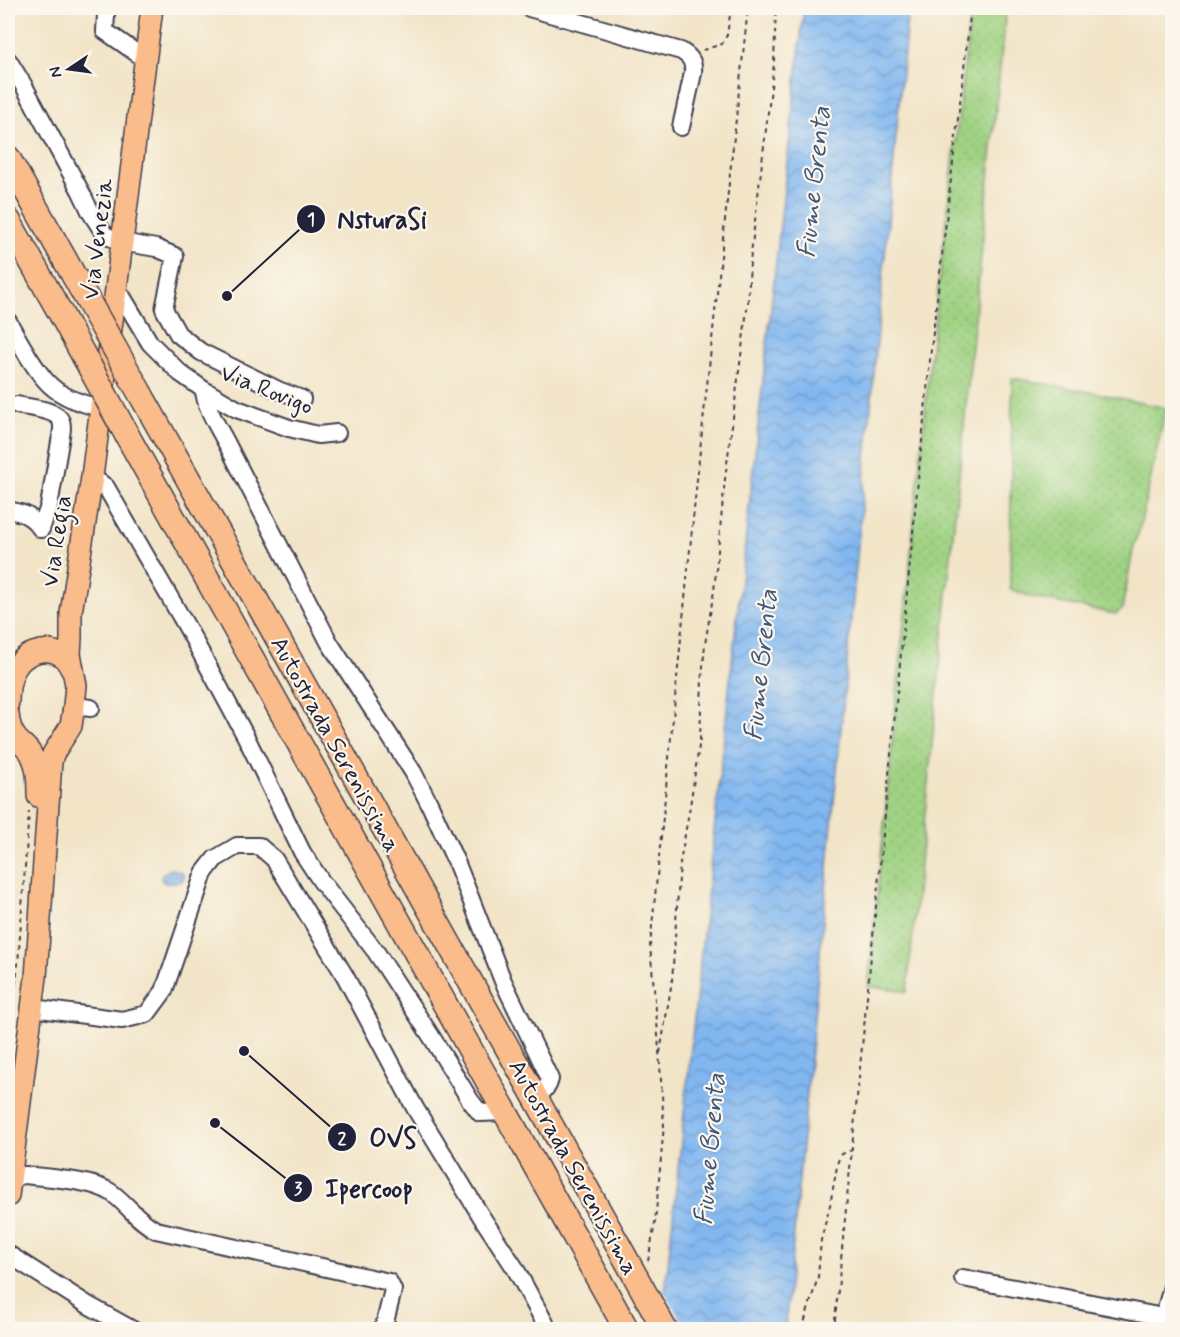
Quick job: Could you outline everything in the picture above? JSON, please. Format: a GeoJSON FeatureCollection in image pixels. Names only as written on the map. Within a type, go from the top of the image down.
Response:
{"type":"FeatureCollection","features":[{"type":"Feature","properties":{"kind":"highway","name":"Autostrada Serenissima"},"geometry":{"type":"LineString","coordinates":[[8,158],[665,1329]]}},
{"type":"Feature","properties":{"kind":"highway","name":"Autostrada Serenissima"},"geometry":{"type":"LineString","coordinates":[[8,220],[627,1329]]}},
{"type":"Feature","properties":{"kind":"main road","name":"Via Venezia"},"geometry":{"type":"LineString","coordinates":[[92,477],[152,8]]}},
{"type":"Feature","properties":{"kind":"main road","name":"Via Regia"},"geometry":{"type":"LineString","coordinates":[[8,1190],[33,1008],[51,762],[82,707],[70,654],[71,613],[92,477]]}},
{"type":"Feature","properties":{"kind":"main road","name":"Via Regia"},"geometry":{"type":"LineString","coordinates":[[8,703],[10,680],[14,669],[25,654],[58,635],[71,613]]}},
{"type":"Feature","properties":{"kind":"main road"},"geometry":{"type":"LineString","coordinates":[[25,654],[51,651],[61,655],[73,672]]}},
{"type":"Feature","properties":{"kind":"main road"},"geometry":{"type":"LineString","coordinates":[[8,714],[12,732],[32,755],[36,768],[38,794],[21,1010],[8,1110]]}},
{"type":"Feature","properties":{"kind":"main road"},"geometry":{"type":"LineString","coordinates":[[25,745],[39,748],[50,747],[62,740]]}},
{"type":"Feature","properties":{"kind":"street"},"geometry":{"type":"LineString","coordinates":[[529,8],[687,54],[694,66],[681,127]]}},
{"type":"Feature","properties":{"kind":"street"},"geometry":{"type":"LineString","coordinates":[[106,15],[105,31],[145,59]]}},
{"type":"Feature","properties":{"kind":"street"},"geometry":{"type":"LineString","coordinates":[[8,60],[105,235],[121,242],[156,248],[175,256],[164,309],[178,334],[201,352],[278,390],[302,399]]}},
{"type":"Feature","properties":{"kind":"street","name":"Via Rovigo"},"geometry":{"type":"LineString","coordinates":[[115,297],[123,298],[150,343],[180,373],[204,390],[237,409],[289,428],[318,435],[337,433]]}},
{"type":"Feature","properties":{"kind":"street"},"geometry":{"type":"LineString","coordinates":[[8,321],[47,382],[60,393],[101,408]]}},
{"type":"Feature","properties":{"kind":"street"},"geometry":{"type":"LineString","coordinates":[[204,390],[204,395],[220,430],[329,642],[413,772],[430,805],[457,864],[503,981],[550,1079],[536,1100]]}},
{"type":"Feature","properties":{"kind":"street"},"geometry":{"type":"LineString","coordinates":[[8,510],[29,516],[41,529],[49,506],[62,427],[61,421],[51,412],[17,405]]}},
{"type":"Feature","properties":{"kind":"street"},"geometry":{"type":"LineString","coordinates":[[92,477],[106,487],[164,587],[246,737],[308,862],[376,952],[480,1113],[506,1112]]}},
{"type":"Feature","properties":{"kind":"street"},"geometry":{"type":"LineString","coordinates":[[33,1008],[122,1020],[147,1014],[164,991],[204,873],[215,859],[237,846],[260,846],[274,859],[345,976],[414,1108],[520,1277],[545,1323],[544,1329]]}},
{"type":"Feature","properties":{"kind":"street"},"geometry":{"type":"LineString","coordinates":[[8,1190],[18,1176],[25,1175],[99,1186],[112,1193],[145,1224],[156,1230],[394,1282],[383,1329]]}},
{"type":"Feature","properties":{"kind":"street"},"geometry":{"type":"LineString","coordinates":[[8,1254],[88,1305],[133,1329]]}},
{"type":"Feature","properties":{"kind":"street"},"geometry":{"type":"LineString","coordinates":[[963,1278],[1162,1323],[1173,1287]]}},
{"type":"Feature","properties":{"kind":"path"},"geometry":{"type":"LineString","coordinates":[[692,59],[700,51],[722,44],[727,35],[731,8]]}},
{"type":"Feature","properties":{"kind":"path"},"geometry":{"type":"LineString","coordinates":[[647,1266],[655,1223],[664,1125],[650,946],[748,8]]}},
{"type":"Feature","properties":{"kind":"path"},"geometry":{"type":"LineString","coordinates":[[660,1058],[672,981],[680,863],[700,739],[705,644],[714,591],[725,479],[748,302],[750,262],[774,63],[776,8]]}},
{"type":"Feature","properties":{"kind":"path"},"geometry":{"type":"LineString","coordinates":[[834,1329],[931,350],[971,8]]}},
{"type":"Feature","properties":{"kind":"path"},"geometry":{"type":"LineString","coordinates":[[8,1047],[18,964],[29,805]]}},
{"type":"Feature","properties":{"kind":"path"},"geometry":{"type":"LineString","coordinates":[[802,1329],[818,1277],[821,1240],[838,1161],[843,1154],[852,1150]]}},
{"type":"Feature","properties":{"kind":"green space"},"geometry":{"type":"Polygon","coordinates":[[[971,8],[1006,8],[907,992],[868,987],[931,350],[971,8]]]}},
{"type":"Feature","properties":{"kind":"green space"},"geometry":{"type":"Polygon","coordinates":[[[1012,378],[1166,408],[1134,545],[1122,609],[1115,614],[1031,597],[1010,589],[1012,378]]]}},
{"type":"Feature","properties":{"kind":"water","name":"Fiume Brenta"},"geometry":{"type":"Polygon","coordinates":[[[804,8],[908,8],[785,1329],[661,1330],[732,662],[804,8]]]}},
{"type":"Feature","properties":{"kind":"water"},"geometry":{"type":"Polygon","coordinates":[[[171,869],[182,872],[184,877],[182,881],[166,883],[162,881],[162,874],[171,869]]]}},
{"type":"Feature","properties":{"kind":"pier"},"geometry":{"type":"Polygon","coordinates":[[[662,1288],[686,1329],[658,1330],[662,1288]]]}},
{"type":"Feature","properties":{"kind":"place","name":"NsturaSi"},"geometry":{"type":"Point","coordinates":[227,296]}},
{"type":"Feature","properties":{"kind":"place","name":"OVS"},"geometry":{"type":"Point","coordinates":[244,1051]}},
{"type":"Feature","properties":{"kind":"place","name":"Ipercoop"},"geometry":{"type":"Point","coordinates":[215,1123]}}]}
